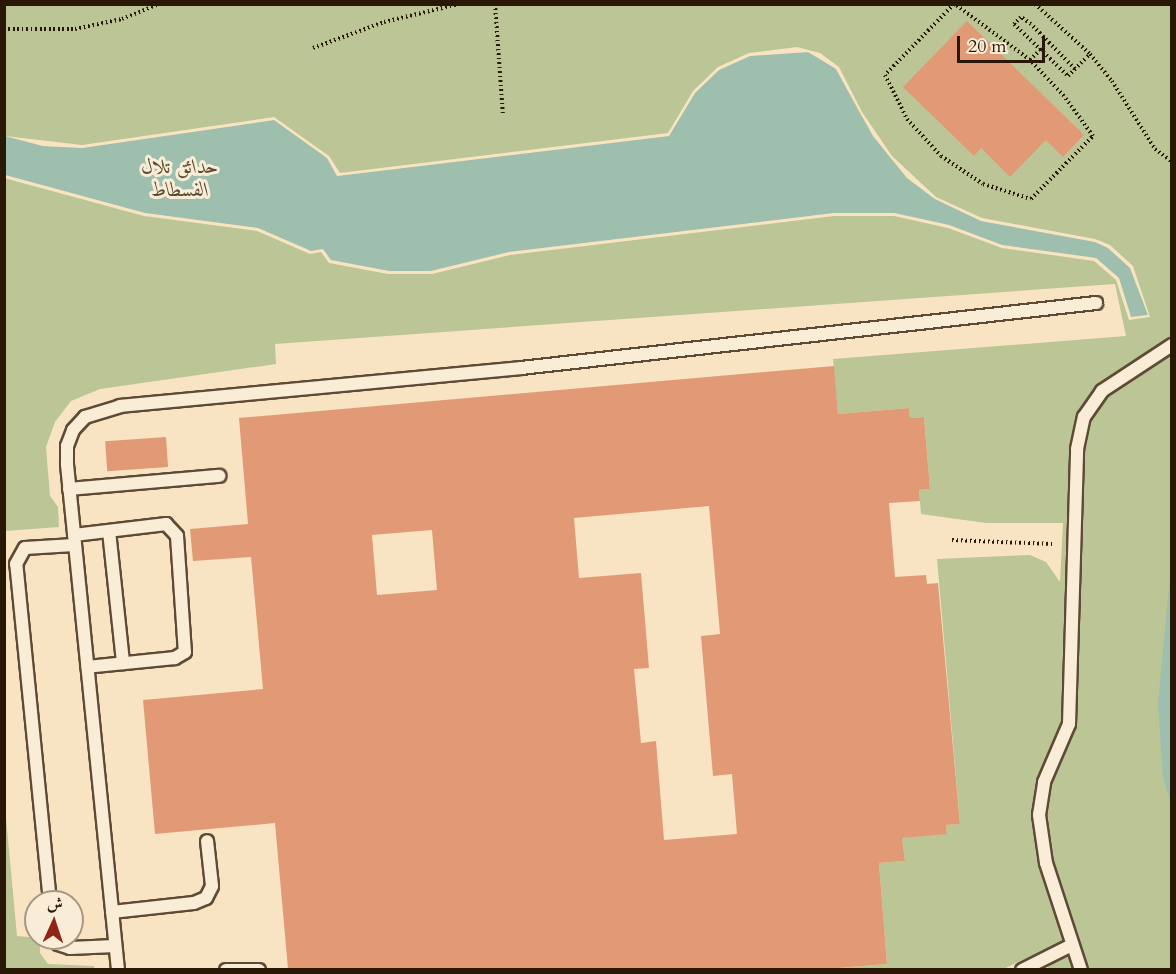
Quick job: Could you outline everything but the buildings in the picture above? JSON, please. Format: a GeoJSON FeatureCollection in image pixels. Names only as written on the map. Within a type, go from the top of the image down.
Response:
{"type":"FeatureCollection","features":[{"type":"Feature","properties":{"kind":"lane"},"geometry":{"type":"LineString","coordinates":[[118,969],[69,489],[67,446],[73,430],[85,417],[120,406],[533,366],[1096,303]]}},
{"type":"Feature","properties":{"kind":"lane"},"geometry":{"type":"LineString","coordinates":[[1081,969],[1046,863],[1039,815],[1044,782],[1069,724],[1072,544],[1077,449],[1084,417],[1113,382],[1172,345]]}},
{"type":"Feature","properties":{"kind":"lane"},"geometry":{"type":"LineString","coordinates":[[69,489],[219,476]]}},
{"type":"Feature","properties":{"kind":"lane"},"geometry":{"type":"LineString","coordinates":[[49,890],[16,564],[25,548],[74,540],[109,531],[166,524],[177,536],[187,648],[175,658],[87,667]]}},
{"type":"Feature","properties":{"kind":"lane"},"geometry":{"type":"LineString","coordinates":[[109,531],[123,663]]}},
{"type":"Feature","properties":{"kind":"lane"},"geometry":{"type":"LineString","coordinates":[[112,912],[194,903],[206,898],[212,886],[207,842]]}},
{"type":"Feature","properties":{"kind":"lane"},"geometry":{"type":"LineString","coordinates":[[1022,969],[1072,945]]}},
{"type":"Feature","properties":{"kind":"lane"},"geometry":{"type":"LineString","coordinates":[[84,947],[115,946]]}},
{"type":"Feature","properties":{"kind":"lane"},"geometry":{"type":"LineString","coordinates":[[226,969],[259,969]]}},
{"type":"Feature","properties":{"kind":"path"},"geometry":{"type":"LineString","coordinates":[[4,29],[75,29],[122,19],[159,4]]}},
{"type":"Feature","properties":{"kind":"path"},"geometry":{"type":"LineString","coordinates":[[313,48],[384,22],[459,4]]}},
{"type":"Feature","properties":{"kind":"path"},"geometry":{"type":"LineString","coordinates":[[495,4],[503,115]]}},
{"type":"Feature","properties":{"kind":"path"},"geometry":{"type":"LineString","coordinates":[[955,4],[1030,60],[1064,96],[1093,136],[1030,199],[983,183],[941,156],[908,119],[885,75],[955,4]]}},
{"type":"Feature","properties":{"kind":"path"},"geometry":{"type":"LineString","coordinates":[[1035,4],[1090,54],[1112,81],[1155,150],[1172,162]]}},
{"type":"Feature","properties":{"kind":"path"},"geometry":{"type":"LineString","coordinates":[[1075,69],[1050,41],[1021,17],[1014,24],[1042,48],[1068,76],[1075,69],[1090,54]]}},
{"type":"Feature","properties":{"kind":"path"},"geometry":{"type":"LineString","coordinates":[[1030,60],[1042,48]]}},
{"type":"Feature","properties":{"kind":"path"},"geometry":{"type":"LineString","coordinates":[[952,540],[1072,544]]}},
{"type":"Feature","properties":{"kind":"green space","name":"حدائق تلال الفسطاط"},"geometry":{"type":"Polygon","coordinates":[[[4,5],[1171,5],[1171,969],[1048,969],[1047,949],[1003,969],[827,969],[887,964],[879,863],[905,861],[902,838],[947,833],[946,825],[960,824],[937,559],[1030,555],[1046,562],[1060,582],[1063,523],[986,523],[921,514],[919,490],[930,489],[924,417],[910,418],[909,408],[838,414],[833,359],[1126,336],[1115,284],[275,344],[276,364],[100,389],[71,401],[55,422],[46,447],[50,496],[58,507],[59,527],[5,531],[4,5]]]}},
{"type":"Feature","properties":{"kind":"green space"},"geometry":{"type":"Polygon","coordinates":[[[5,807],[17,936],[24,937],[24,950],[40,950],[48,964],[94,966],[95,969],[5,969],[5,807]]]}},
{"type":"Feature","properties":{"kind":"shaded area"},"geometry":{"type":"Polygon","coordinates":[[[797,50],[819,56],[836,69],[859,113],[907,178],[935,199],[981,221],[1095,242],[1108,248],[1130,268],[1148,315],[1131,317],[1119,278],[1096,258],[1002,245],[949,225],[894,213],[834,213],[509,252],[431,271],[389,271],[330,260],[323,249],[311,251],[258,228],[145,213],[5,175],[4,136],[43,146],[82,148],[274,120],[327,158],[338,176],[669,136],[695,93],[719,70],[750,56],[797,50]]]}},
{"type":"Feature","properties":{"kind":"shaded area"},"geometry":{"type":"Polygon","coordinates":[[[1171,564],[1172,805],[1163,777],[1158,704],[1171,564]]]}},
{"type":"Feature","properties":{"kind":"pier"},"geometry":{"type":"Polygon","coordinates":[[[797,47],[820,53],[839,67],[862,112],[892,156],[936,197],[982,218],[1095,239],[1110,245],[1133,266],[1150,317],[1129,320],[1116,280],[1094,261],[1002,248],[948,228],[894,216],[834,216],[510,255],[432,274],[388,274],[329,263],[321,252],[310,254],[257,231],[144,216],[4,178],[5,175],[145,213],[258,228],[311,251],[323,249],[331,260],[389,271],[431,271],[509,252],[834,213],[894,213],[949,225],[1002,245],[1096,258],[1119,278],[1131,317],[1148,315],[1130,268],[1108,248],[1095,242],[981,221],[935,199],[907,178],[873,136],[836,69],[808,52],[750,56],[719,70],[695,93],[669,136],[337,176],[327,158],[274,120],[82,148],[43,146],[5,136],[82,145],[274,117],[329,156],[340,173],[668,133],[693,91],[718,67],[749,53],[797,47]]]}}]}
